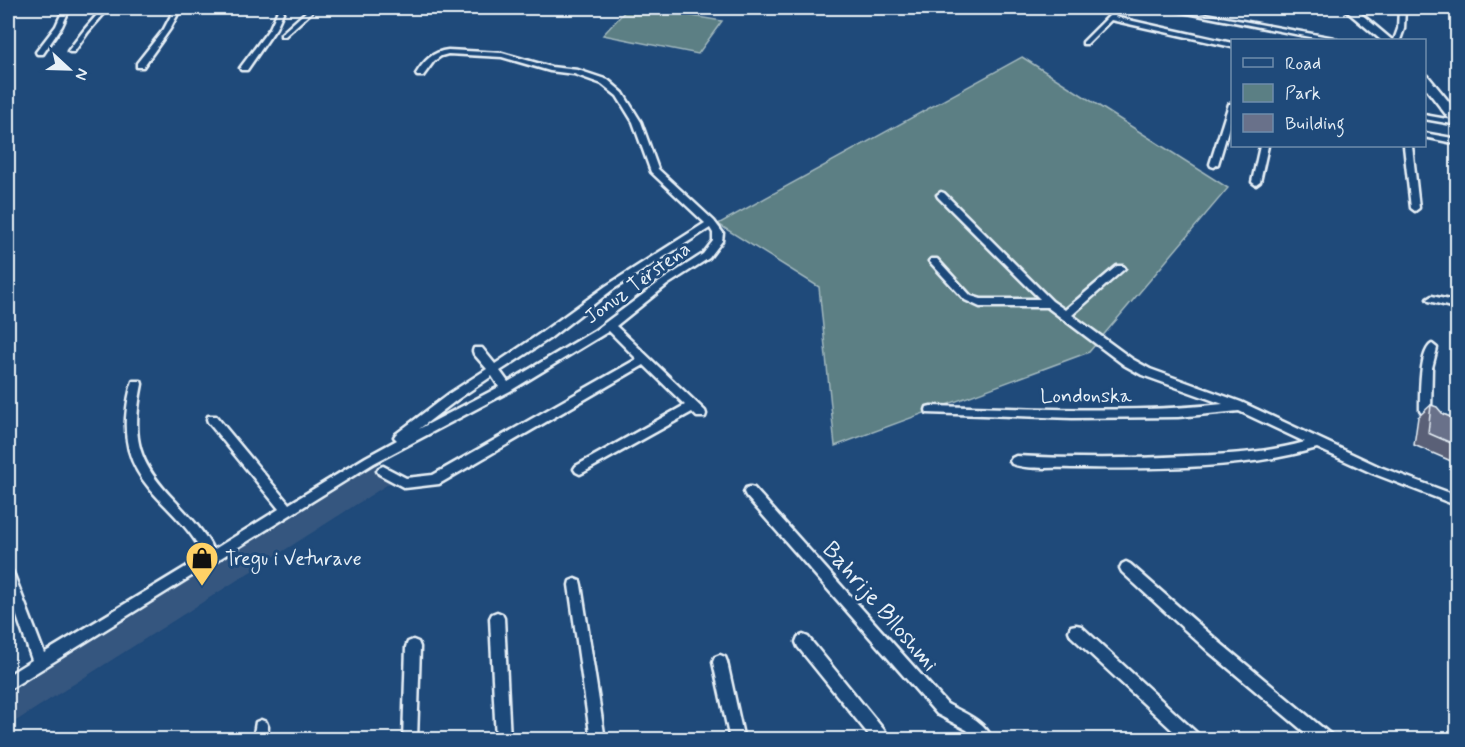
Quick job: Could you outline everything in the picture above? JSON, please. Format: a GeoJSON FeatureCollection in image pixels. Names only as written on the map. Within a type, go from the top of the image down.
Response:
{"type":"FeatureCollection","features":[{"type":"Feature","properties":{"kind":"main road"},"geometry":{"type":"LineString","coordinates":[[1348,8],[1386,39]]}},
{"type":"Feature","properties":{"kind":"main road"},"geometry":{"type":"LineString","coordinates":[[1426,82],[1458,123]]}},
{"type":"Feature","properties":{"kind":"street"},"geometry":{"type":"LineString","coordinates":[[40,52],[67,8]]}},
{"type":"Feature","properties":{"kind":"street"},"geometry":{"type":"LineString","coordinates":[[72,51],[106,8]]}},
{"type":"Feature","properties":{"kind":"street"},"geometry":{"type":"LineString","coordinates":[[140,65],[167,29],[178,8]]}},
{"type":"Feature","properties":{"kind":"street"},"geometry":{"type":"LineString","coordinates":[[244,68],[273,28],[282,8]]}},
{"type":"Feature","properties":{"kind":"street"},"geometry":{"type":"LineString","coordinates":[[284,35],[313,8]]}},
{"type":"Feature","properties":{"kind":"street"},"geometry":{"type":"LineString","coordinates":[[1085,43],[1120,8]]}},
{"type":"Feature","properties":{"kind":"street"},"geometry":{"type":"LineString","coordinates":[[1165,8],[1329,39]]}},
{"type":"Feature","properties":{"kind":"street"},"geometry":{"type":"LineString","coordinates":[[1397,39],[1401,29],[1402,8]]}},
{"type":"Feature","properties":{"kind":"street"},"geometry":{"type":"LineString","coordinates":[[1110,18],[1231,45]]}},
{"type":"Feature","properties":{"kind":"street"},"geometry":{"type":"LineString","coordinates":[[369,460],[454,396],[545,336],[609,288],[711,223],[654,170],[637,122],[620,95],[605,82],[575,72],[550,69],[501,55],[448,52],[442,52],[432,58],[420,74]]}},
{"type":"Feature","properties":{"kind":"street"},"geometry":{"type":"LineString","coordinates":[[1215,164],[1231,112]]}},
{"type":"Feature","properties":{"kind":"street"},"geometry":{"type":"LineString","coordinates":[[1426,117],[1458,123]]}},
{"type":"Feature","properties":{"kind":"street"},"geometry":{"type":"LineString","coordinates":[[1426,135],[1458,142]]}},
{"type":"Feature","properties":{"kind":"street"},"geometry":{"type":"LineString","coordinates":[[1256,182],[1264,147]]}},
{"type":"Feature","properties":{"kind":"street"},"geometry":{"type":"LineString","coordinates":[[1408,147],[1415,208]]}},
{"type":"Feature","properties":{"kind":"street","name":"Londonska"},"geometry":{"type":"LineString","coordinates":[[941,195],[1049,303],[1128,362],[1146,372],[1240,406],[1376,470],[1458,501]]}},
{"type":"Feature","properties":{"kind":"street","name":"Jonuz Tërstena"},"geometry":{"type":"LineString","coordinates":[[8,683],[369,460],[506,388],[610,326],[664,283],[706,256],[717,241],[718,233],[711,223]]}},
{"type":"Feature","properties":{"kind":"street"},"geometry":{"type":"LineString","coordinates":[[934,261],[968,298],[980,303],[1049,303]]}},
{"type":"Feature","properties":{"kind":"street"},"geometry":{"type":"LineString","coordinates":[[1065,316],[1120,268]]}},
{"type":"Feature","properties":{"kind":"street"},"geometry":{"type":"LineString","coordinates":[[1432,299],[1458,306]]}},
{"type":"Feature","properties":{"kind":"street"},"geometry":{"type":"LineString","coordinates":[[580,469],[697,410],[610,326]]}},
{"type":"Feature","properties":{"kind":"street"},"geometry":{"type":"LineString","coordinates":[[1432,348],[1427,368],[1425,411],[1434,421],[1458,432]]}},
{"type":"Feature","properties":{"kind":"street"},"geometry":{"type":"LineString","coordinates":[[478,351],[506,388]]}},
{"type":"Feature","properties":{"kind":"street"},"geometry":{"type":"LineString","coordinates":[[383,471],[405,483],[435,480],[645,359]]}},
{"type":"Feature","properties":{"kind":"street"},"geometry":{"type":"LineString","coordinates":[[137,384],[131,411],[130,432],[138,461],[154,488],[203,540],[211,558]]}},
{"type":"Feature","properties":{"kind":"street","name":"Londonska"},"geometry":{"type":"LineString","coordinates":[[931,410],[1154,414],[1240,406]]}},
{"type":"Feature","properties":{"kind":"street"},"geometry":{"type":"LineString","coordinates":[[212,419],[288,511]]}},
{"type":"Feature","properties":{"kind":"street"},"geometry":{"type":"LineString","coordinates":[[1016,461],[1071,464],[1146,463],[1239,458],[1293,451],[1318,443]]}},
{"type":"Feature","properties":{"kind":"street","name":"Bahrije Blloshmi"},"geometry":{"type":"LineString","coordinates":[[750,492],[942,709],[972,725],[986,740]]}},
{"type":"Feature","properties":{"kind":"street"},"geometry":{"type":"LineString","coordinates":[[1126,568],[1214,647],[1326,740]]}},
{"type":"Feature","properties":{"kind":"street"},"geometry":{"type":"LineString","coordinates":[[8,575],[40,663]]}},
{"type":"Feature","properties":{"kind":"street"},"geometry":{"type":"LineString","coordinates":[[574,585],[597,740]]}},
{"type":"Feature","properties":{"kind":"street"},"geometry":{"type":"LineString","coordinates":[[497,618],[503,740]]}},
{"type":"Feature","properties":{"kind":"street"},"geometry":{"type":"LineString","coordinates":[[1077,631],[1194,740]]}},
{"type":"Feature","properties":{"kind":"street"},"geometry":{"type":"LineString","coordinates":[[803,642],[883,740]]}},
{"type":"Feature","properties":{"kind":"street"},"geometry":{"type":"LineString","coordinates":[[410,740],[413,647]]}},
{"type":"Feature","properties":{"kind":"street"},"geometry":{"type":"LineString","coordinates":[[720,662],[737,740]]}},
{"type":"Feature","properties":{"kind":"shaded area","name":"Tregu i Veturave"},"geometry":{"type":"Polygon","coordinates":[[[375,464],[393,481],[8,726],[8,693],[375,464]]]}},
{"type":"Feature","properties":{"kind":"green space"},"geometry":{"type":"Polygon","coordinates":[[[628,8],[645,8],[722,21],[698,54],[603,35],[628,8]]]}},
{"type":"Feature","properties":{"kind":"green space"},"geometry":{"type":"Polygon","coordinates":[[[1022,57],[1228,188],[1089,352],[835,446],[819,287],[718,224],[1022,57]]]}},
{"type":"Feature","properties":{"kind":"building"},"geometry":{"type":"Polygon","coordinates":[[[1431,405],[1437,407],[1443,414],[1458,420],[1458,446],[1428,433],[1431,405]]]}},
{"type":"Feature","properties":{"kind":"place","name":"Tregu i Veturave"},"geometry":{"type":"Point","coordinates":[202,587]}}]}
